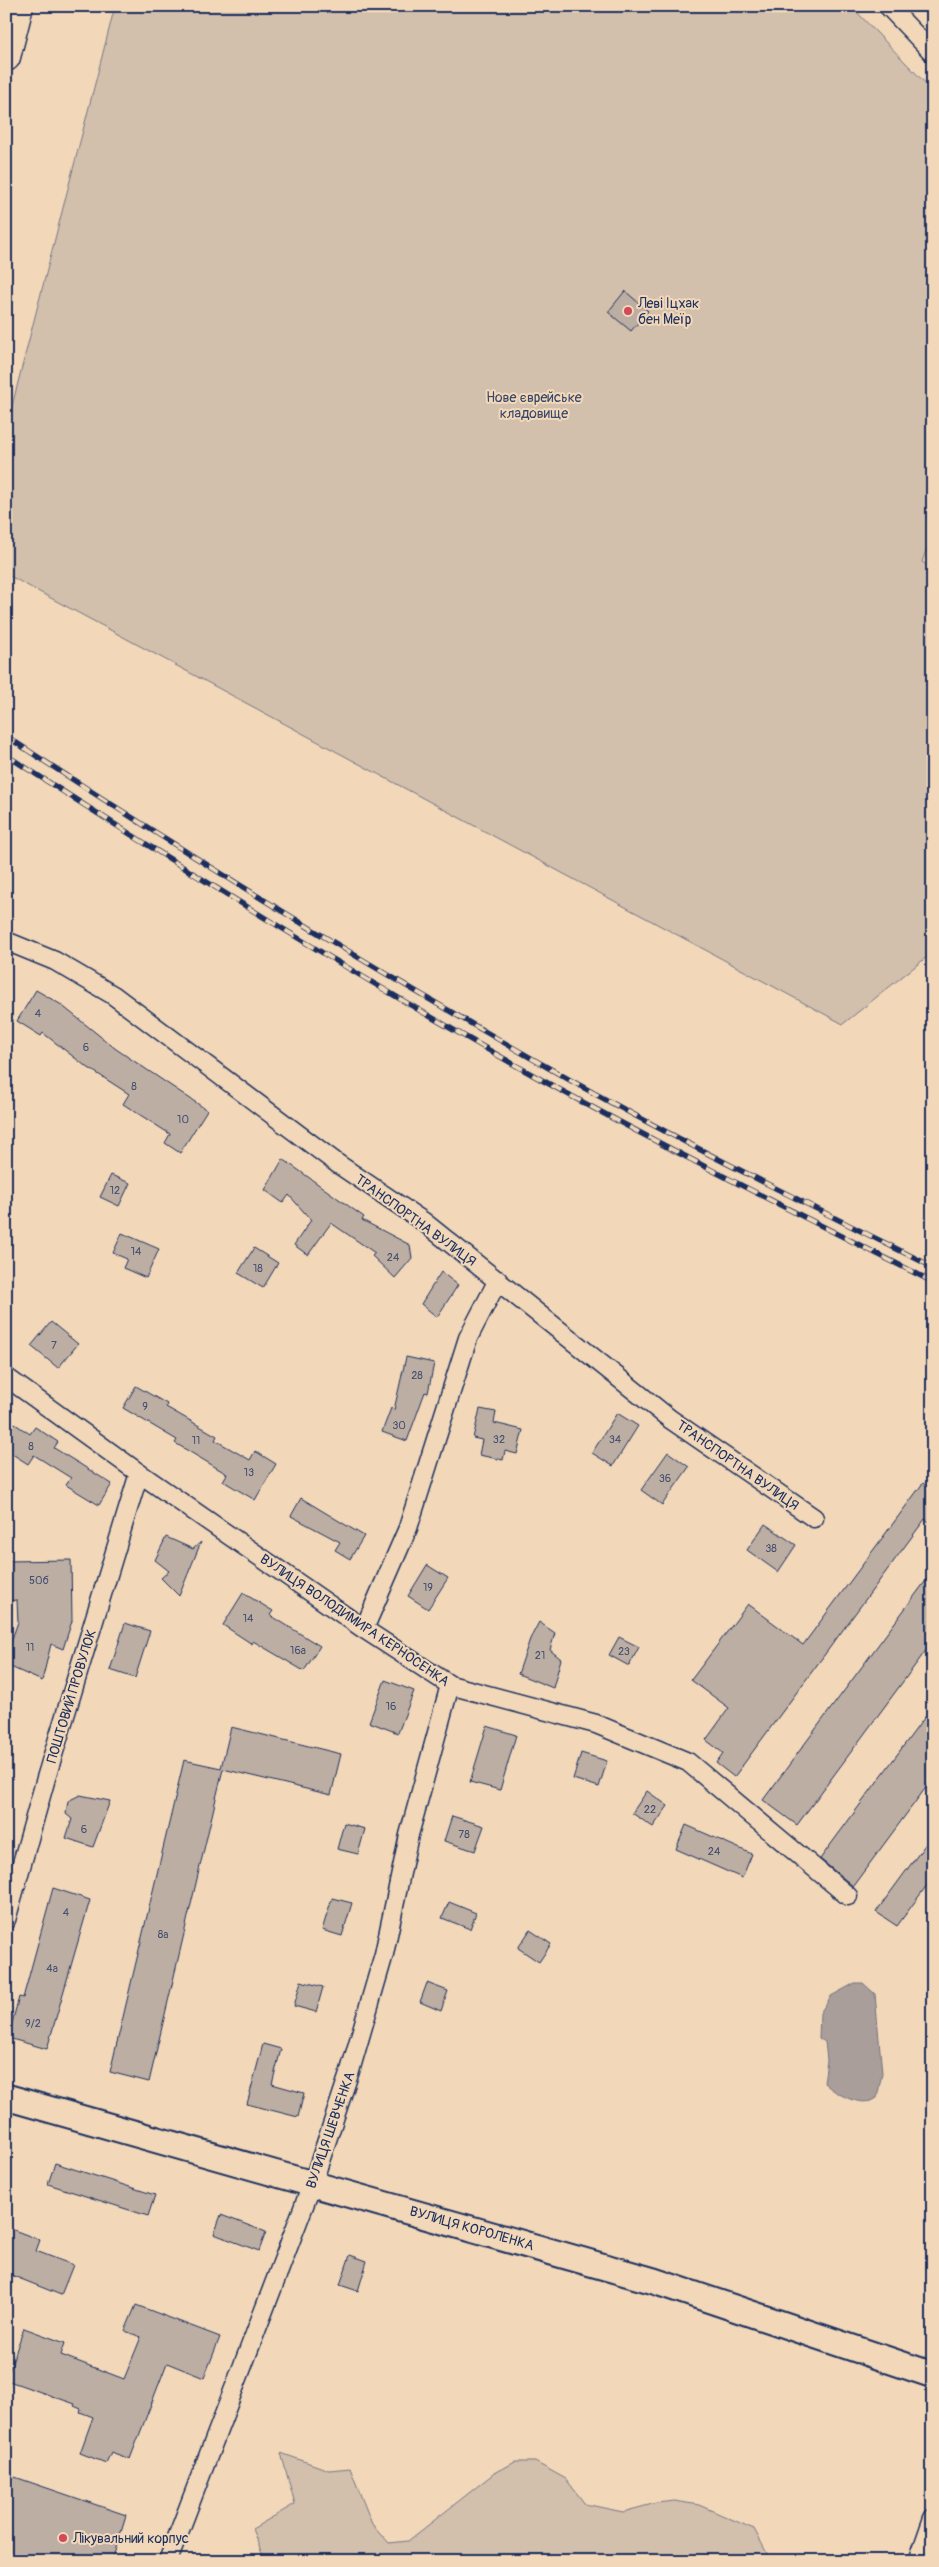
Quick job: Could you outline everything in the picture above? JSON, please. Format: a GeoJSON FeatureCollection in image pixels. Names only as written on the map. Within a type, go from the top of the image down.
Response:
{"type":"FeatureCollection","features":[{"type":"Feature","properties":{"kind":"main road"},"geometry":{"type":"LineString","coordinates":[[6,57],[19,6]]}},
{"type":"Feature","properties":{"kind":"main road","name":"ВУЛИЦЯ КОРОЛЕНКА"},"geometry":{"type":"LineString","coordinates":[[6,2097],[313,2182],[654,2281],[933,2375]]}},
{"type":"Feature","properties":{"kind":"street"},"geometry":{"type":"LineString","coordinates":[[888,6],[933,53]]}},
{"type":"Feature","properties":{"kind":"street","name":"ТРАНСПОРТНА ВУЛИЦЯ"},"geometry":{"type":"LineString","coordinates":[[6,941],[55,961],[113,995],[338,1164],[424,1222],[670,1419],[814,1518]]}},
{"type":"Feature","properties":{"kind":"street"},"geometry":{"type":"LineString","coordinates":[[364,1629],[408,1528],[468,1338],[498,1280]]}},
{"type":"Feature","properties":{"kind":"street","name":"ВУЛИЦЯ ВОЛОДИМИРА КЕРНОСЕНКА"},"geometry":{"type":"LineString","coordinates":[[6,1377],[139,1473],[364,1629],[450,1685],[596,1724],[688,1762],[848,1896]]}},
{"type":"Feature","properties":{"kind":"street","name":"ПОШТОВИЙ ПРОВУЛОК"},"geometry":{"type":"LineString","coordinates":[[6,1920],[46,1778],[139,1473]]}},
{"type":"Feature","properties":{"kind":"street","name":"ВУЛИЦЯ ШЕВЧЕНКА"},"geometry":{"type":"LineString","coordinates":[[168,2561],[313,2182],[350,2071],[384,1954],[409,1834],[450,1685]]}},
{"type":"Feature","properties":{"kind":"street"},"geometry":{"type":"LineString","coordinates":[[918,2561],[933,2518]]}},
{"type":"Feature","properties":{"kind":"green space","name":"Нове єврейське кладовище"},"geometry":{"type":"Polygon","coordinates":[[[115,6],[851,6],[933,91],[933,532],[922,562],[933,568],[933,952],[843,1024],[6,574],[6,429],[115,6]]]}},
{"type":"Feature","properties":{"kind":"green space"},"geometry":{"type":"Polygon","coordinates":[[[281,2453],[329,2470],[350,2468],[372,2524],[389,2543],[408,2541],[493,2474],[515,2462],[535,2462],[566,2479],[585,2504],[623,2512],[656,2503],[675,2501],[699,2505],[754,2529],[771,2561],[265,2561],[252,2529],[295,2504],[281,2453]]]}},
{"type":"Feature","properties":{"kind":"shaded area"},"geometry":{"type":"Polygon","coordinates":[[[855,1983],[863,1983],[875,1994],[882,2073],[877,2098],[864,2102],[849,2099],[835,2092],[824,2083],[827,2060],[825,2042],[819,2038],[820,2013],[831,1996],[855,1983]]]}},
{"type":"Feature","properties":{"kind":"building"},"geometry":{"type":"Polygon","coordinates":[[[625,291],[648,311],[631,331],[608,312],[625,291]]]}},
{"type":"Feature","properties":{"kind":"building"},"geometry":{"type":"Polygon","coordinates":[[[36,990],[60,1004],[116,1049],[207,1110],[180,1153],[165,1143],[170,1134],[123,1104],[129,1094],[84,1065],[43,1033],[41,1036],[17,1021],[36,990]]]}},
{"type":"Feature","properties":{"kind":"building"},"geometry":{"type":"Polygon","coordinates":[[[283,1159],[364,1217],[362,1220],[410,1245],[412,1258],[395,1278],[372,1256],[375,1253],[331,1223],[308,1255],[294,1245],[311,1220],[289,1195],[283,1203],[265,1190],[283,1159]]]}},
{"type":"Feature","properties":{"kind":"building"},"geometry":{"type":"Polygon","coordinates":[[[111,1175],[130,1183],[119,1206],[100,1197],[111,1175]]]}},
{"type":"Feature","properties":{"kind":"building"},"geometry":{"type":"Polygon","coordinates":[[[122,1233],[159,1249],[146,1278],[123,1268],[127,1259],[113,1253],[122,1233]]]}},
{"type":"Feature","properties":{"kind":"building"},"geometry":{"type":"Polygon","coordinates":[[[254,1248],[278,1263],[263,1288],[238,1273],[254,1248]]]}},
{"type":"Feature","properties":{"kind":"building"},"geometry":{"type":"Polygon","coordinates":[[[441,1272],[458,1285],[437,1317],[421,1304],[441,1272]]]}},
{"type":"Feature","properties":{"kind":"building"},"geometry":{"type":"Polygon","coordinates":[[[51,1322],[78,1344],[58,1368],[31,1346],[51,1322]]]}},
{"type":"Feature","properties":{"kind":"building"},"geometry":{"type":"Polygon","coordinates":[[[406,1357],[434,1363],[428,1393],[425,1392],[407,1441],[382,1432],[391,1408],[394,1410],[406,1357]]]}},
{"type":"Feature","properties":{"kind":"building"},"geometry":{"type":"Polygon","coordinates":[[[136,1386],[167,1404],[166,1407],[217,1436],[215,1440],[250,1460],[255,1451],[276,1464],[255,1500],[223,1481],[227,1474],[175,1443],[177,1440],[123,1408],[136,1386]]]}},
{"type":"Feature","properties":{"kind":"building"},"geometry":{"type":"Polygon","coordinates":[[[480,1409],[496,1412],[494,1423],[523,1430],[517,1454],[505,1451],[503,1460],[479,1455],[482,1440],[473,1438],[480,1409]]]}},
{"type":"Feature","properties":{"kind":"building"},"geometry":{"type":"Polygon","coordinates":[[[617,1413],[638,1426],[613,1466],[592,1453],[617,1413]]]}},
{"type":"Feature","properties":{"kind":"building"},"geometry":{"type":"Polygon","coordinates":[[[12,1422],[30,1434],[35,1427],[58,1442],[54,1448],[112,1484],[99,1505],[66,1485],[71,1478],[34,1455],[28,1464],[6,1450],[6,1432],[12,1422]]]}},
{"type":"Feature","properties":{"kind":"building"},"geometry":{"type":"Polygon","coordinates":[[[668,1452],[689,1467],[662,1505],[641,1490],[668,1452]]]}},
{"type":"Feature","properties":{"kind":"building"},"geometry":{"type":"Polygon","coordinates":[[[923,1483],[933,1490],[933,1525],[925,1519],[734,1777],[716,1763],[723,1753],[706,1740],[729,1708],[691,1680],[748,1604],[803,1645],[923,1483]]]}},
{"type":"Feature","properties":{"kind":"building"},"geometry":{"type":"Polygon","coordinates":[[[301,1498],[364,1536],[350,1559],[335,1550],[340,1542],[291,1516],[301,1498]]]}},
{"type":"Feature","properties":{"kind":"building"},"geometry":{"type":"Polygon","coordinates":[[[765,1524],[796,1545],[778,1572],[747,1550],[765,1524]]]}},
{"type":"Feature","properties":{"kind":"building"},"geometry":{"type":"Polygon","coordinates":[[[166,1537],[193,1549],[201,1542],[179,1596],[161,1578],[169,1571],[155,1560],[166,1537]]]}},
{"type":"Feature","properties":{"kind":"building"},"geometry":{"type":"Polygon","coordinates":[[[71,1560],[72,1621],[63,1649],[51,1644],[42,1681],[6,1665],[6,1656],[18,1622],[17,1600],[6,1601],[6,1561],[71,1560]]]}},
{"type":"Feature","properties":{"kind":"building"},"geometry":{"type":"Polygon","coordinates":[[[427,1565],[448,1578],[428,1609],[408,1596],[427,1565]]]}},
{"type":"Feature","properties":{"kind":"building"},"geometry":{"type":"Polygon","coordinates":[[[933,1571],[933,1641],[797,1825],[763,1800],[933,1571]]]}},
{"type":"Feature","properties":{"kind":"building"},"geometry":{"type":"Polygon","coordinates":[[[243,1593],[273,1611],[270,1615],[320,1646],[304,1671],[253,1641],[252,1644],[223,1625],[243,1593]]]}},
{"type":"Feature","properties":{"kind":"building"},"geometry":{"type":"Polygon","coordinates":[[[539,1622],[555,1633],[550,1650],[561,1659],[553,1688],[518,1674],[530,1639],[539,1622]]]}},
{"type":"Feature","properties":{"kind":"building"},"geometry":{"type":"Polygon","coordinates":[[[125,1623],[150,1631],[135,1678],[110,1670],[125,1623]]]}},
{"type":"Feature","properties":{"kind":"building"},"geometry":{"type":"Polygon","coordinates":[[[619,1637],[639,1647],[629,1666],[609,1655],[619,1637]]]}},
{"type":"Feature","properties":{"kind":"building"},"geometry":{"type":"Polygon","coordinates":[[[385,1680],[414,1691],[398,1733],[369,1722],[385,1680]]]}},
{"type":"Feature","properties":{"kind":"building"},"geometry":{"type":"Polygon","coordinates":[[[933,1706],[933,1778],[853,1886],[820,1859],[933,1706]]]}},
{"type":"Feature","properties":{"kind":"building"},"geometry":{"type":"Polygon","coordinates":[[[487,1726],[516,1735],[500,1790],[470,1782],[487,1726]]]}},
{"type":"Feature","properties":{"kind":"building"},"geometry":{"type":"Polygon","coordinates":[[[231,1727],[341,1754],[331,1795],[223,1769],[149,2082],[110,2072],[184,1760],[221,1768],[231,1727]]]}},
{"type":"Feature","properties":{"kind":"building"},"geometry":{"type":"Polygon","coordinates":[[[581,1753],[607,1761],[599,1787],[573,1779],[581,1753]]]}},
{"type":"Feature","properties":{"kind":"building"},"geometry":{"type":"Polygon","coordinates":[[[647,1791],[668,1806],[653,1827],[632,1813],[647,1791]]]}},
{"type":"Feature","properties":{"kind":"building"},"geometry":{"type":"Polygon","coordinates":[[[80,1795],[110,1801],[93,1847],[66,1838],[72,1819],[66,1814],[68,1801],[80,1795]]]}},
{"type":"Feature","properties":{"kind":"building"},"geometry":{"type":"Polygon","coordinates":[[[452,1816],[484,1826],[475,1851],[444,1841],[452,1816]]]}},
{"type":"Feature","properties":{"kind":"building"},"geometry":{"type":"Polygon","coordinates":[[[344,1823],[365,1829],[358,1854],[337,1849],[344,1823]]]}},
{"type":"Feature","properties":{"kind":"building"},"geometry":{"type":"Polygon","coordinates":[[[686,1825],[752,1854],[742,1878],[676,1849],[686,1825]]]}},
{"type":"Feature","properties":{"kind":"building"},"geometry":{"type":"Polygon","coordinates":[[[933,1834],[933,1877],[897,1926],[876,1912],[933,1834]]]}},
{"type":"Feature","properties":{"kind":"building"},"geometry":{"type":"Polygon","coordinates":[[[53,1888],[90,1900],[47,2049],[8,2038],[19,1997],[23,1998],[53,1888]]]}},
{"type":"Feature","properties":{"kind":"building"},"geometry":{"type":"Polygon","coordinates":[[[332,1898],[352,1903],[342,1936],[322,1930],[332,1898]]]}},
{"type":"Feature","properties":{"kind":"building"},"geometry":{"type":"Polygon","coordinates":[[[449,1902],[476,1913],[470,1929],[442,1918],[449,1902]]]}},
{"type":"Feature","properties":{"kind":"building"},"geometry":{"type":"Polygon","coordinates":[[[530,1930],[551,1944],[539,1962],[518,1948],[530,1930]]]}},
{"type":"Feature","properties":{"kind":"building"},"geometry":{"type":"Polygon","coordinates":[[[301,1981],[323,1987],[316,2012],[294,2006],[301,1981]]]}},
{"type":"Feature","properties":{"kind":"building"},"geometry":{"type":"Polygon","coordinates":[[[427,1983],[448,1991],[441,2011],[420,2002],[427,1983]]]}},
{"type":"Feature","properties":{"kind":"building"},"geometry":{"type":"Polygon","coordinates":[[[263,2044],[281,2049],[272,2084],[304,2093],[298,2117],[247,2104],[263,2044]]]}},
{"type":"Feature","properties":{"kind":"building"},"geometry":{"type":"Polygon","coordinates":[[[55,2163],[155,2195],[148,2216],[48,2184],[55,2163]]]}},
{"type":"Feature","properties":{"kind":"building"},"geometry":{"type":"Polygon","coordinates":[[[221,2215],[266,2232],[259,2251],[214,2234],[221,2215]]]}},
{"type":"Feature","properties":{"kind":"building"},"geometry":{"type":"Polygon","coordinates":[[[6,2227],[40,2240],[36,2251],[73,2265],[61,2295],[6,2273],[6,2227]]]}},
{"type":"Feature","properties":{"kind":"building"},"geometry":{"type":"Polygon","coordinates":[[[350,2255],[367,2261],[358,2291],[340,2285],[350,2255]]]}},
{"type":"Feature","properties":{"kind":"building"},"geometry":{"type":"Polygon","coordinates":[[[136,2305],[220,2337],[204,2378],[167,2363],[130,2459],[111,2452],[106,2463],[80,2453],[93,2417],[80,2412],[81,2409],[74,2406],[75,2404],[6,2380],[24,2328],[65,2343],[61,2355],[124,2379],[141,2337],[125,2331],[136,2305]]]}},
{"type":"Feature","properties":{"kind":"building","name":"Лікувальний корпус"},"geometry":{"type":"Polygon","coordinates":[[[6,2474],[126,2515],[112,2561],[6,2561],[6,2474]]]}},
{"type":"Feature","properties":{"kind":"railway"},"geometry":{"type":"LineString","coordinates":[[6,736],[145,826],[285,913],[498,1039],[660,1128],[933,1267]]}},
{"type":"Feature","properties":{"kind":"railway"},"geometry":{"type":"LineString","coordinates":[[6,755],[272,922],[474,1042],[639,1132],[933,1282]]}},
{"type":"Feature","properties":{"kind":"place","name":"Леві Іцхак бен Меїр"},"geometry":{"type":"Point","coordinates":[628,311]}},
{"type":"Feature","properties":{"kind":"place","name":"Лікувальний корпус"},"geometry":{"type":"Point","coordinates":[63,2538]}}]}
